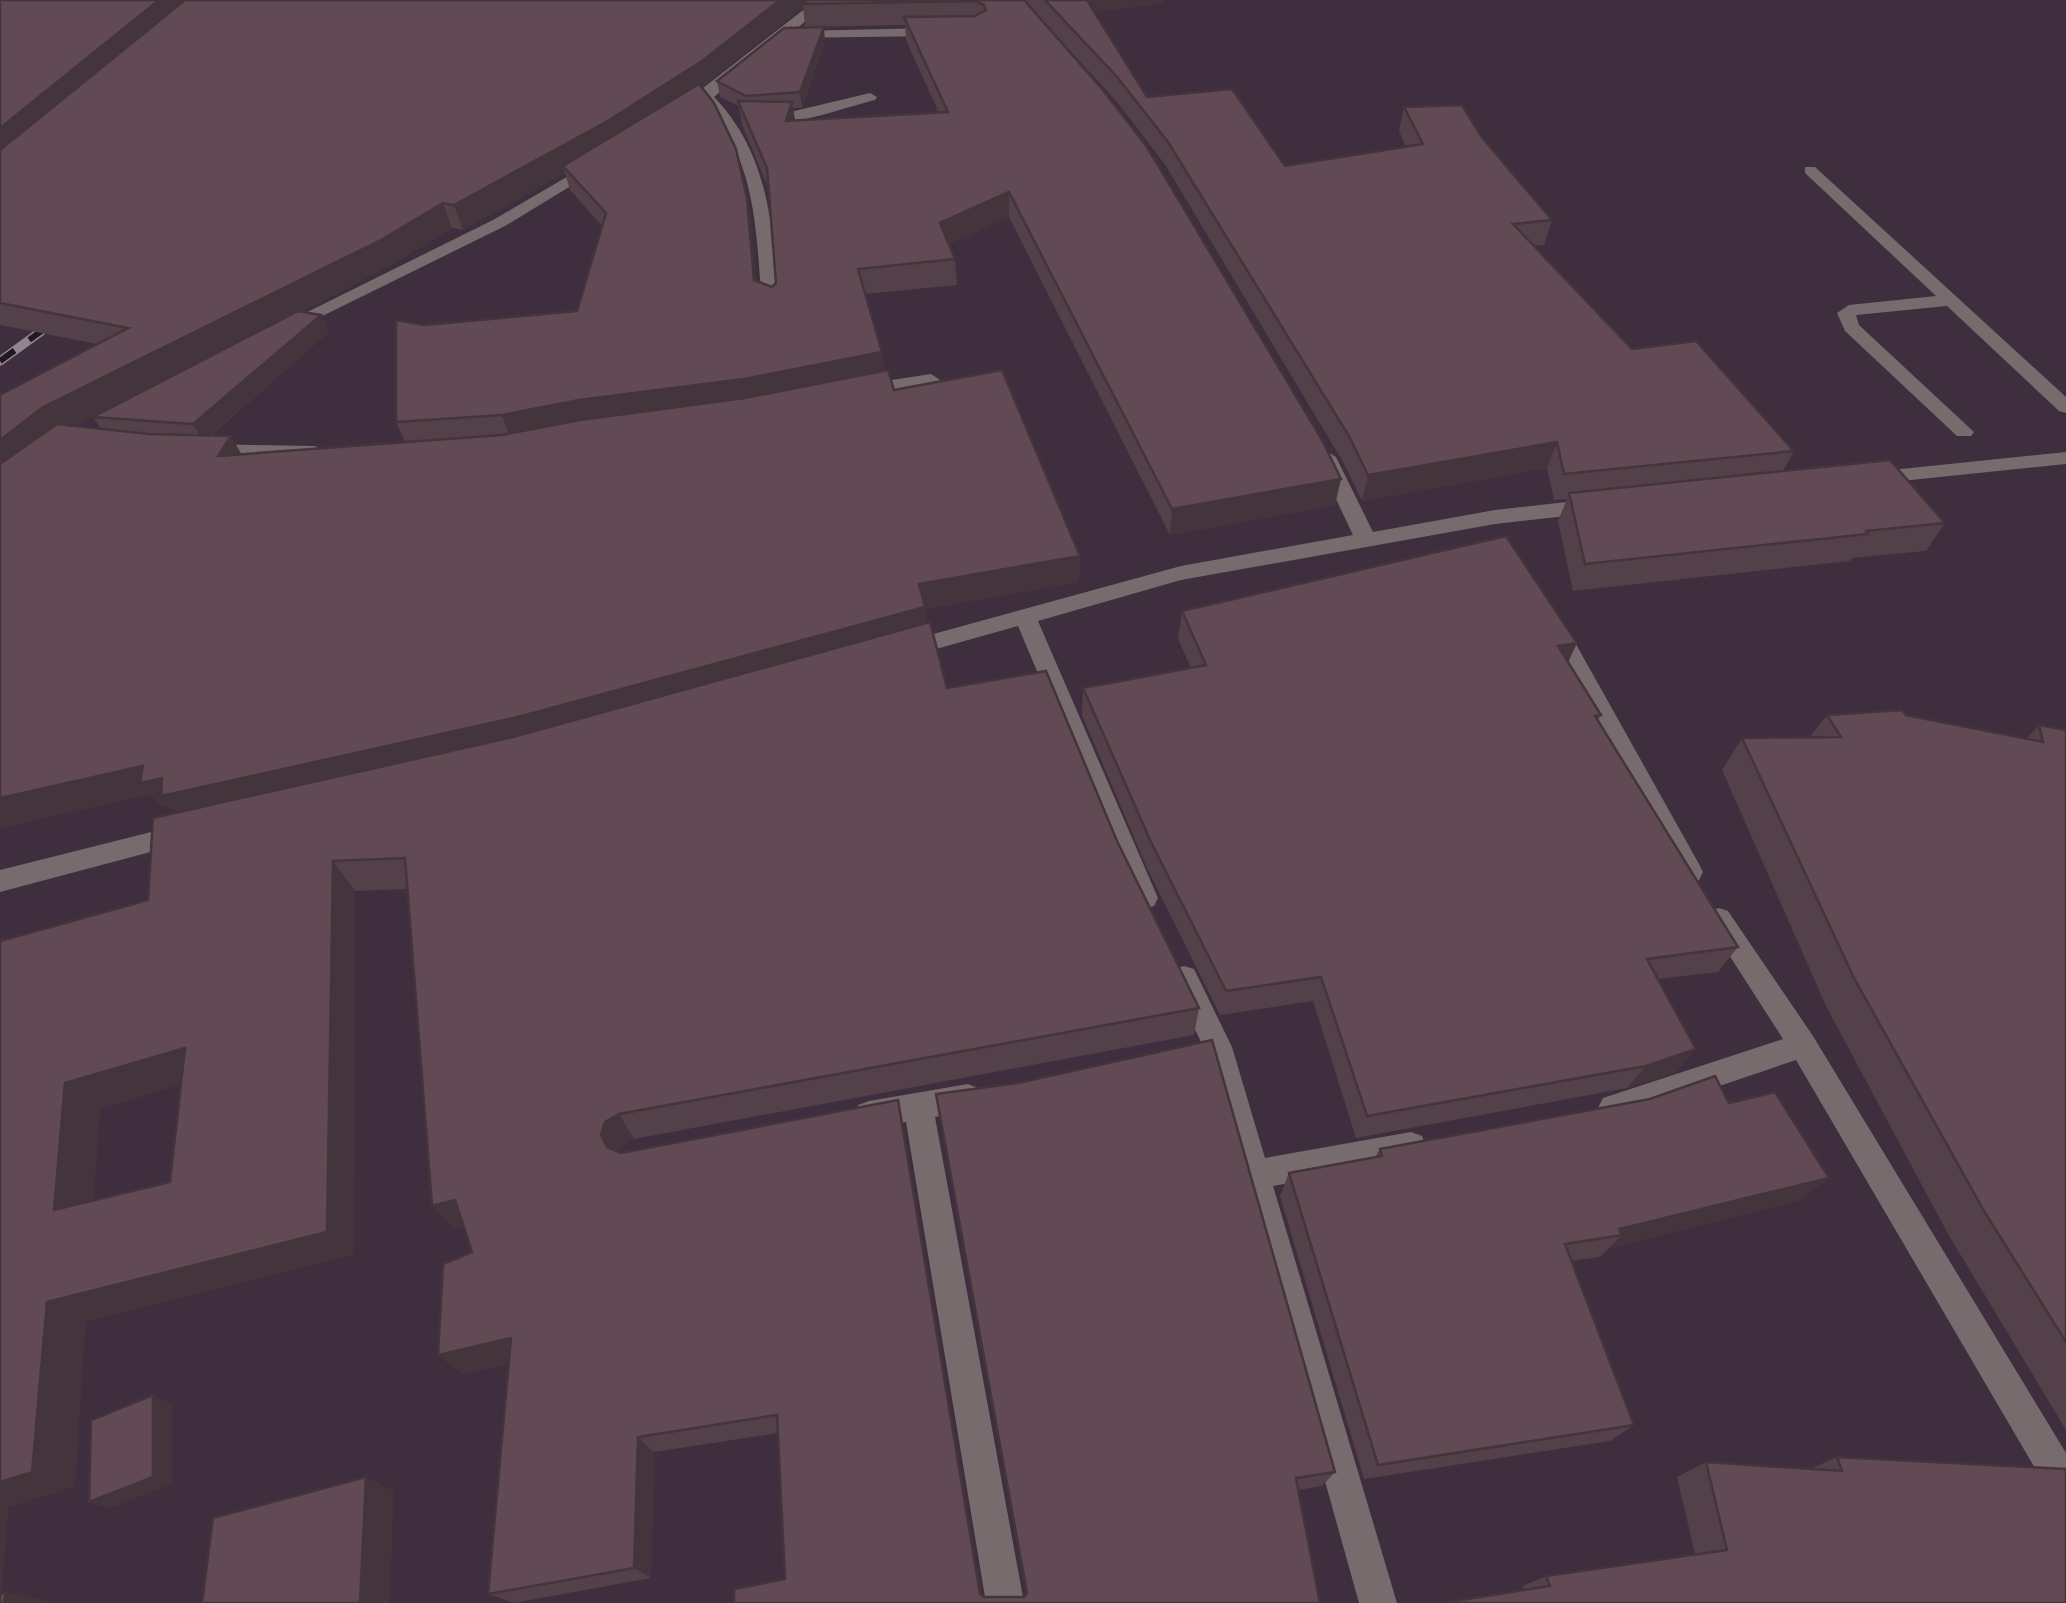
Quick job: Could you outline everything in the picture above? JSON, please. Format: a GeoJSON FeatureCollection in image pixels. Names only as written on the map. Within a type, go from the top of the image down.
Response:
{"type":"FeatureCollection","features":[{"type":"Feature","properties":{"kind":"street"},"geometry":{"type":"LineString","coordinates":[[662,124],[709,100],[824,0]]}},
{"type":"Feature","properties":{"kind":"street"},"geometry":{"type":"LineString","coordinates":[[781,35],[956,31]]}},
{"type":"Feature","properties":{"kind":"street"},"geometry":{"type":"LineString","coordinates":[[709,100],[746,118],[810,116],[870,97]]}},
{"type":"Feature","properties":{"kind":"street"},"geometry":{"type":"LineString","coordinates":[[709,100],[741,136],[750,154],[769,251],[771,305]]}},
{"type":"Feature","properties":{"kind":"street"},"geometry":{"type":"LineString","coordinates":[[272,334],[481,232],[602,162]]}},
{"type":"Feature","properties":{"kind":"street"},"geometry":{"type":"LineString","coordinates":[[1810,170],[2066,406]]}},
{"type":"Feature","properties":{"kind":"street"},"geometry":{"type":"LineString","coordinates":[[1954,300],[1855,309],[1846,317],[1851,327],[1964,432]]}},
{"type":"Feature","properties":{"kind":"street"},"geometry":{"type":"LineString","coordinates":[[838,394],[931,380]]}},
{"type":"Feature","properties":{"kind":"street"},"geometry":{"type":"LineString","coordinates":[[1312,434],[1366,538]]}},
{"type":"Feature","properties":{"kind":"street"},"geometry":{"type":"LineString","coordinates":[[184,450],[338,453]]}},
{"type":"Feature","properties":{"kind":"street"},"geometry":{"type":"LineString","coordinates":[[1854,479],[2066,458]]}},
{"type":"Feature","properties":{"kind":"street"},"geometry":{"type":"LineString","coordinates":[[888,655],[1181,572],[1495,517],[1624,503]]}},
{"type":"Feature","properties":{"kind":"street"},"geometry":{"type":"LineString","coordinates":[[1495,517],[1514,551]]}},
{"type":"Feature","properties":{"kind":"street"},"geometry":{"type":"LineString","coordinates":[[1542,602],[1700,890],[1803,1045],[2066,1486]]}},
{"type":"Feature","properties":{"kind":"street"},"geometry":{"type":"LineString","coordinates":[[1024,614],[1157,923]]}},
{"type":"Feature","properties":{"kind":"street"},"geometry":{"type":"LineString","coordinates":[[0,881],[204,829]]}},
{"type":"Feature","properties":{"kind":"street"},"geometry":{"type":"LineString","coordinates":[[1174,958],[1218,1047],[1378,1603]]}},
{"type":"Feature","properties":{"kind":"street"},"geometry":{"type":"LineString","coordinates":[[1589,1113],[1628,1106],[1803,1045]]}},
{"type":"Feature","properties":{"kind":"street"},"geometry":{"type":"LineString","coordinates":[[1182,1055],[1218,1047]]}},
{"type":"Feature","properties":{"kind":"street"},"geometry":{"type":"LineString","coordinates":[[843,1120],[1002,1094]]}},
{"type":"Feature","properties":{"kind":"street"},"geometry":{"type":"LineString","coordinates":[[918,1106],[1005,1603]]}},
{"type":"Feature","properties":{"kind":"street"},"geometry":{"type":"LineString","coordinates":[[1256,1174],[1432,1142]]}},
{"type":"Feature","properties":{"kind":"building"},"geometry":{"type":"Polygon","coordinates":[[[0,0],[159,0],[0,128],[0,0]]]}},
{"type":"Feature","properties":{"kind":"building"},"geometry":{"type":"Polygon","coordinates":[[[185,0],[780,0],[702,61],[606,122],[454,205],[443,203],[381,240],[43,407],[0,440],[0,395],[128,328],[0,303],[0,150],[185,0]]]}},
{"type":"Feature","properties":{"kind":"building"},"geometry":{"type":"Polygon","coordinates":[[[807,0],[1024,0],[1147,147],[1322,440],[1341,479],[1172,509],[1009,192],[940,223],[955,259],[858,269],[882,352],[744,379],[579,400],[502,415],[396,422],[396,320],[424,325],[577,311],[606,213],[563,166],[699,84],[714,103],[736,149],[747,199],[754,280],[772,287],[776,283],[767,168],[738,101],[792,102],[786,121],[948,112],[904,17],[975,16],[986,10],[984,5],[975,1],[802,4],[807,0]]]}},
{"type":"Feature","properties":{"kind":"building"},"geometry":{"type":"Polygon","coordinates":[[[1045,0],[1087,0],[1147,97],[1232,89],[1285,166],[1423,144],[1404,107],[1462,105],[1481,136],[1552,220],[1513,224],[1632,349],[1696,341],[1794,451],[1564,474],[1557,442],[1368,475],[1349,436],[1168,142],[1118,78],[1045,0]]]}},
{"type":"Feature","properties":{"kind":"building"},"geometry":{"type":"Polygon","coordinates":[[[824,27],[800,92],[746,96],[717,81],[784,28],[824,27]]]}},
{"type":"Feature","properties":{"kind":"building"},"geometry":{"type":"Polygon","coordinates":[[[298,311],[321,315],[193,424],[93,417],[298,311]]]}},
{"type":"Feature","properties":{"kind":"building"},"geometry":{"type":"Polygon","coordinates":[[[888,370],[894,390],[1002,370],[1080,556],[919,584],[925,607],[514,718],[161,796],[162,778],[140,783],[143,766],[0,798],[0,464],[57,424],[149,434],[231,436],[218,456],[502,435],[580,420],[745,398],[888,370]]]}},
{"type":"Feature","properties":{"kind":"building"},"geometry":{"type":"Polygon","coordinates":[[[1890,460],[1945,523],[1585,564],[1569,493],[1890,460]]]}},
{"type":"Feature","properties":{"kind":"building"},"geometry":{"type":"Polygon","coordinates":[[[1506,536],[1577,643],[1558,646],[1601,715],[1595,716],[1738,947],[1647,959],[1696,1049],[1646,1066],[1367,1116],[1321,977],[1226,991],[1151,842],[1083,688],[1206,665],[1182,611],[1506,536]]]}},
{"type":"Feature","properties":{"kind":"building"},"geometry":{"type":"Polygon","coordinates":[[[930,622],[947,688],[1046,671],[1117,841],[1199,1008],[619,1114],[605,1122],[601,1135],[607,1147],[621,1153],[898,1100],[980,1594],[1024,1597],[1027,1593],[936,1094],[1018,1083],[1212,1040],[1335,1472],[1296,1478],[1320,1603],[734,1603],[734,1589],[785,1579],[777,1415],[638,1437],[634,1568],[488,1594],[511,1338],[438,1355],[443,1264],[472,1252],[455,1200],[432,1206],[405,858],[333,861],[327,1232],[47,1302],[32,1472],[0,1482],[0,941],[148,900],[153,818],[513,737],[930,622]],[[185,1048],[65,1083],[54,1210],[170,1182],[185,1048]]]}},
{"type":"Feature","properties":{"kind":"building"},"geometry":{"type":"Polygon","coordinates":[[[1902,710],[1906,715],[2043,742],[2039,725],[2066,730],[2066,1342],[1984,1211],[1854,978],[1742,738],[1841,737],[1827,715],[1902,710]]]}},
{"type":"Feature","properties":{"kind":"building"},"geometry":{"type":"Polygon","coordinates":[[[1715,1076],[1729,1103],[1775,1092],[1829,1178],[1619,1229],[1622,1235],[1565,1244],[1634,1425],[1378,1465],[1289,1173],[1382,1156],[1380,1149],[1650,1099],[1715,1076]]]}},
{"type":"Feature","properties":{"kind":"building"},"geometry":{"type":"Polygon","coordinates":[[[153,1395],[153,1477],[89,1502],[91,1420],[153,1395]]]}},
{"type":"Feature","properties":{"kind":"building"},"geometry":{"type":"Polygon","coordinates":[[[1837,1457],[2066,1469],[2066,1603],[1442,1603],[1550,1586],[1546,1576],[1727,1550],[1706,1462],[1842,1471],[1837,1457]]]}},
{"type":"Feature","properties":{"kind":"building"},"geometry":{"type":"Polygon","coordinates":[[[366,1477],[360,1603],[202,1603],[213,1518],[366,1477]]]}},
{"type":"Feature","properties":{"kind":"railway"},"geometry":{"type":"LineString","coordinates":[[0,361],[61,317]]}}]}
